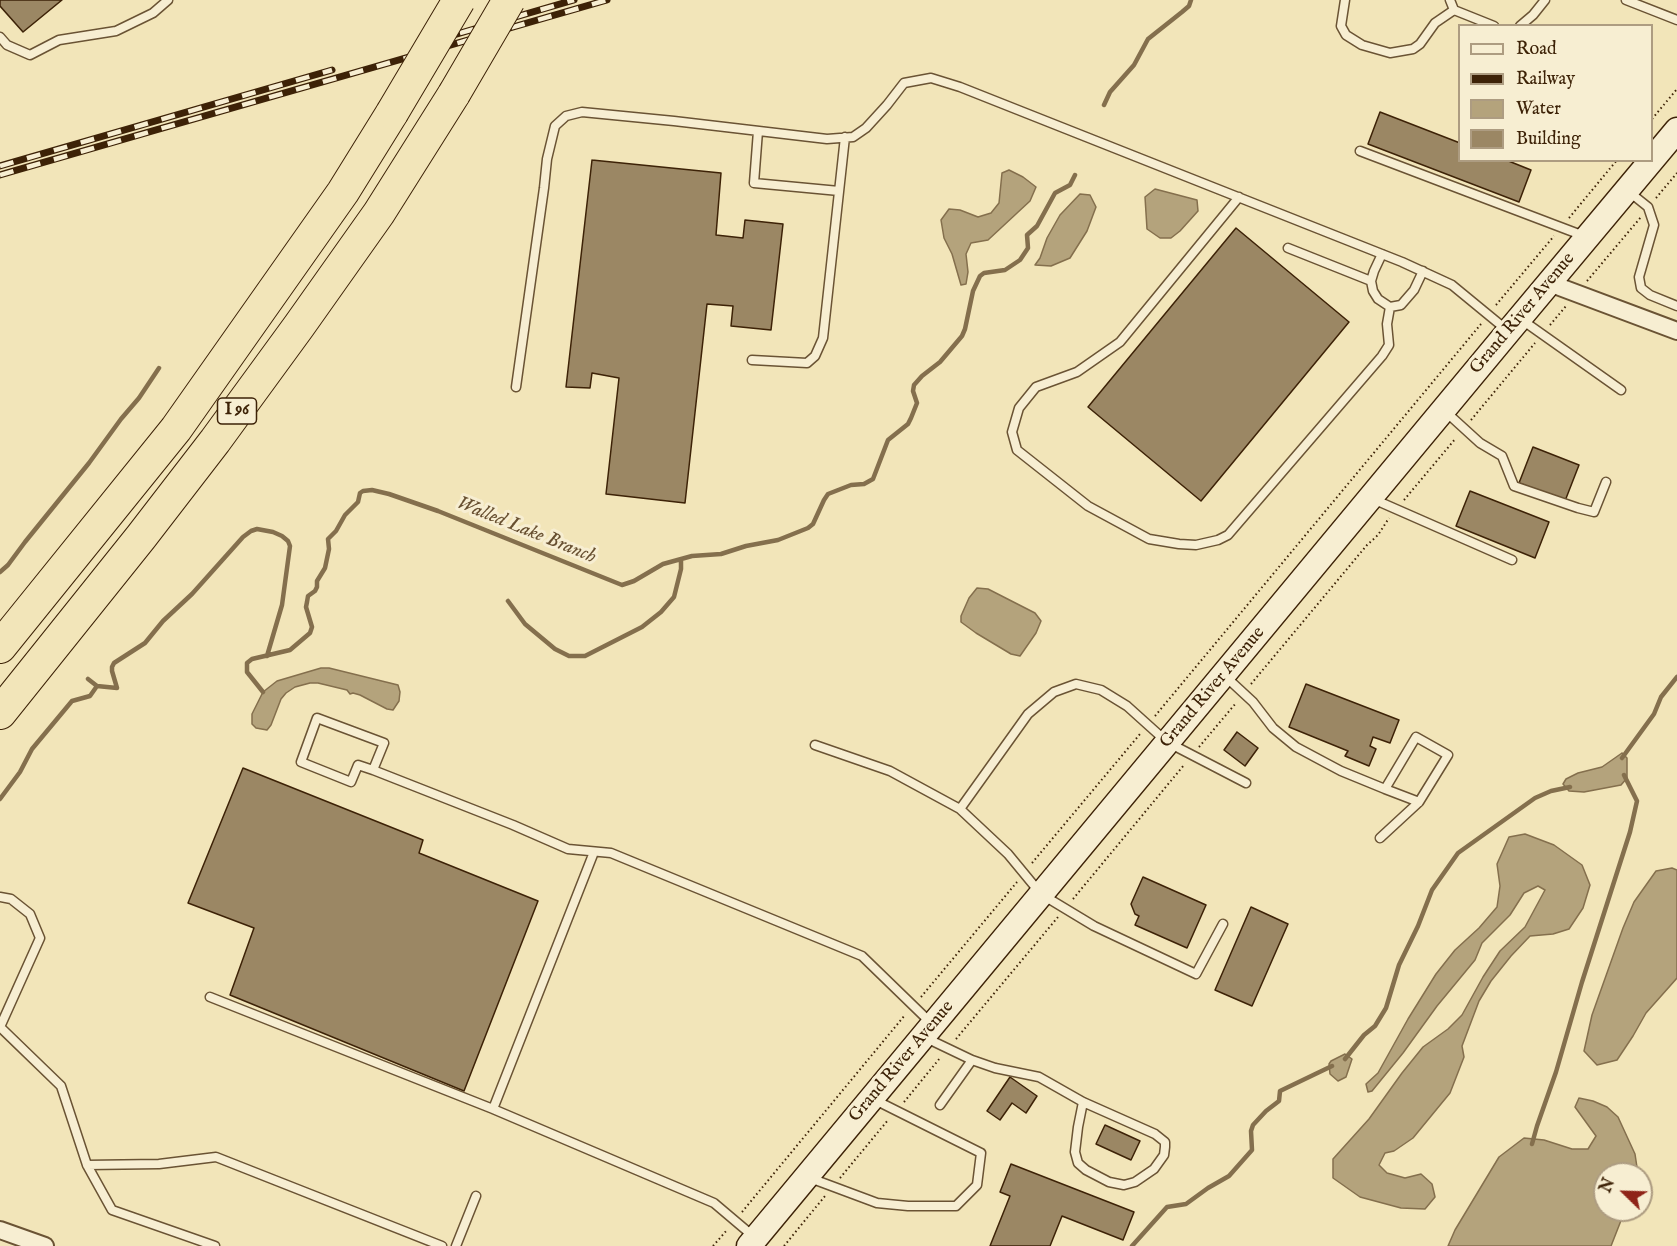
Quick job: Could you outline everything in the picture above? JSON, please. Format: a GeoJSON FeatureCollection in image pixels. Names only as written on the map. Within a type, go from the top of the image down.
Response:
{"type":"FeatureCollection","features":[{"type":"Feature","properties":{"kind":"highway","name":"I 96"},"geometry":{"type":"LineString","coordinates":[[0,647],[176,429],[343,192],[459,0]]}},
{"type":"Feature","properties":{"kind":"highway","name":"I 96"},"geometry":{"type":"LineString","coordinates":[[0,714],[134,547],[215,441],[379,213],[454,94],[509,0]]}},
{"type":"Feature","properties":{"kind":"main road","name":"Grand River Avenue"},"geometry":{"type":"LineString","coordinates":[[1653,159],[1677,130]]}},
{"type":"Feature","properties":{"kind":"main road","name":"Grand River Avenue"},"geometry":{"type":"LineString","coordinates":[[752,1242],[1650,162]]}},
{"type":"Feature","properties":{"kind":"street"},"geometry":{"type":"LineString","coordinates":[[1549,283],[1677,331]]}},
{"type":"Feature","properties":{"kind":"street"},"geometry":{"type":"LineString","coordinates":[[0,1230],[45,1246]]}},
{"type":"Feature","properties":{"kind":"lane"},"geometry":{"type":"LineString","coordinates":[[0,37],[7,45],[30,55],[59,40],[116,31],[153,13],[168,0]]}},
{"type":"Feature","properties":{"kind":"lane"},"geometry":{"type":"LineString","coordinates":[[1345,0],[1341,26],[1346,35],[1362,45],[1390,53],[1413,49],[1420,44],[1435,23],[1454,10]]}},
{"type":"Feature","properties":{"kind":"lane"},"geometry":{"type":"LineString","coordinates":[[1450,0],[1454,10],[1489,24]]}},
{"type":"Feature","properties":{"kind":"lane"},"geometry":{"type":"LineString","coordinates":[[1522,24],[1545,0]]}},
{"type":"Feature","properties":{"kind":"lane"},"geometry":{"type":"LineString","coordinates":[[1626,0],[1677,20]]}},
{"type":"Feature","properties":{"kind":"lane"},"geometry":{"type":"LineString","coordinates":[[516,387],[547,159],[555,126],[566,116],[582,112],[827,139],[853,136],[866,128],[904,83],[931,78],[960,87],[1423,271],[1452,285],[1488,315],[1514,325],[1621,390]]}},
{"type":"Feature","properties":{"kind":"lane"},"geometry":{"type":"LineString","coordinates":[[758,131],[754,183],[839,191]]}},
{"type":"Feature","properties":{"kind":"lane"},"geometry":{"type":"LineString","coordinates":[[752,360],[807,363],[815,356],[823,338],[845,137]]}},
{"type":"Feature","properties":{"kind":"lane"},"geometry":{"type":"LineString","coordinates":[[1360,151],[1587,237]]}},
{"type":"Feature","properties":{"kind":"lane"},"geometry":{"type":"LineString","coordinates":[[1627,190],[1648,207],[1653,225],[1639,276],[1641,288],[1650,295],[1677,306]]}},
{"type":"Feature","properties":{"kind":"lane"},"geometry":{"type":"LineString","coordinates":[[1239,197],[1120,342],[1077,372],[1036,387],[1019,408],[1012,432],[1017,450],[1088,506],[1149,539],[1196,545],[1228,535],[1382,356],[1389,345],[1387,324],[1390,308]]}},
{"type":"Feature","properties":{"kind":"lane"},"geometry":{"type":"LineString","coordinates":[[1288,248],[1371,281]]}},
{"type":"Feature","properties":{"kind":"lane"},"geometry":{"type":"LineString","coordinates":[[1382,254],[1371,281],[1377,299],[1390,308],[1401,305],[1414,290],[1423,271]]}},
{"type":"Feature","properties":{"kind":"lane"},"geometry":{"type":"LineString","coordinates":[[1443,410],[1480,443],[1502,456],[1514,486],[1594,512],[1606,482]]}},
{"type":"Feature","properties":{"kind":"lane"},"geometry":{"type":"LineString","coordinates":[[1370,498],[1512,560]]}},
{"type":"Feature","properties":{"kind":"lane"},"geometry":{"type":"LineString","coordinates":[[1223,674],[1253,702],[1273,728],[1296,747],[1341,771],[1419,802]]}},
{"type":"Feature","properties":{"kind":"lane"},"geometry":{"type":"LineString","coordinates":[[960,809],[1028,714],[1054,692],[1076,684],[1101,690],[1127,706],[1167,742],[1246,783]]}},
{"type":"Feature","properties":{"kind":"lane"},"geometry":{"type":"LineString","coordinates":[[373,770],[384,742],[317,718],[301,762],[351,782],[358,765],[373,770],[568,849],[611,853],[862,956],[914,1006],[928,1031],[948,1049],[995,1068],[1040,1077],[1083,1102],[1161,1138],[1164,1142],[1164,1155],[1154,1169],[1136,1182],[1124,1185],[1109,1182],[1078,1163],[1075,1152],[1083,1102]]}},
{"type":"Feature","properties":{"kind":"lane"},"geometry":{"type":"LineString","coordinates":[[1380,838],[1419,802],[1448,755],[1416,737],[1385,789]]}},
{"type":"Feature","properties":{"kind":"lane"},"geometry":{"type":"LineString","coordinates":[[815,746],[890,771],[960,809],[1008,854],[1041,894],[1094,927],[1196,974],[1223,924]]}},
{"type":"Feature","properties":{"kind":"lane"},"geometry":{"type":"LineString","coordinates":[[493,1109],[594,852]]}},
{"type":"Feature","properties":{"kind":"lane"},"geometry":{"type":"LineString","coordinates":[[0,897],[10,899],[30,914],[40,938],[0,1027],[61,1086],[87,1165],[112,1210],[215,1246]]}},
{"type":"Feature","properties":{"kind":"lane"},"geometry":{"type":"LineString","coordinates":[[210,997],[493,1109],[714,1203],[735,1221],[752,1242]]}},
{"type":"Feature","properties":{"kind":"lane"},"geometry":{"type":"LineString","coordinates":[[940,1105],[972,1060]]}},
{"type":"Feature","properties":{"kind":"lane"},"geometry":{"type":"LineString","coordinates":[[807,1177],[878,1203],[931,1207],[957,1206],[977,1185],[981,1153],[872,1098]]}},
{"type":"Feature","properties":{"kind":"lane"},"geometry":{"type":"LineString","coordinates":[[87,1165],[159,1164],[216,1157],[442,1246]]}},
{"type":"Feature","properties":{"kind":"lane"},"geometry":{"type":"LineString","coordinates":[[456,1246],[476,1196]]}},
{"type":"Feature","properties":{"kind":"path"},"geometry":{"type":"LineString","coordinates":[[1653,118],[1677,89]]}},
{"type":"Feature","properties":{"kind":"path"},"geometry":{"type":"LineString","coordinates":[[713,1246],[1615,162]]}},
{"type":"Feature","properties":{"kind":"path"},"geometry":{"type":"LineString","coordinates":[[783,1246],[1234,705]]}},
{"type":"Feature","properties":{"kind":"water"},"geometry":{"type":"Polygon","coordinates":[[[1009,170],[1036,187],[1030,201],[988,240],[971,243],[966,254],[968,272],[966,284],[961,285],[952,254],[944,238],[941,220],[949,209],[960,210],[978,217],[991,213],[999,203],[1002,173],[1009,170]]]}},
{"type":"Feature","properties":{"kind":"water"},"geometry":{"type":"Polygon","coordinates":[[[1155,189],[1197,200],[1198,211],[1171,238],[1160,238],[1147,229],[1145,197],[1155,189]]]}},
{"type":"Feature","properties":{"kind":"water"},"geometry":{"type":"Polygon","coordinates":[[[1080,194],[1090,195],[1096,207],[1087,231],[1070,258],[1051,266],[1035,265],[1060,215],[1080,194]]]}},
{"type":"Feature","properties":{"kind":"water"},"geometry":{"type":"Polygon","coordinates":[[[977,588],[988,589],[1035,613],[1041,621],[1036,633],[1020,656],[1011,654],[961,622],[961,616],[969,598],[977,588]]]}},
{"type":"Feature","properties":{"kind":"water"},"geometry":{"type":"Polygon","coordinates":[[[321,668],[398,685],[399,701],[393,710],[387,709],[360,695],[350,694],[347,690],[310,683],[295,687],[286,693],[267,730],[256,728],[252,724],[252,714],[263,692],[277,681],[321,668]]]}},
{"type":"Feature","properties":{"kind":"water"},"geometry":{"type":"Polygon","coordinates":[[[1622,753],[1627,758],[1627,778],[1621,785],[1584,792],[1569,791],[1563,784],[1566,779],[1578,773],[1602,767],[1622,753]]]}},
{"type":"Feature","properties":{"kind":"water"},"geometry":{"type":"Polygon","coordinates":[[[1525,834],[1554,845],[1582,865],[1590,885],[1583,908],[1569,929],[1553,934],[1530,936],[1511,956],[1491,981],[1479,1001],[1462,1046],[1464,1057],[1450,1093],[1413,1138],[1394,1151],[1385,1153],[1379,1165],[1387,1173],[1405,1178],[1421,1174],[1432,1184],[1435,1197],[1425,1209],[1401,1208],[1360,1197],[1333,1178],[1333,1159],[1369,1119],[1423,1047],[1448,1029],[1462,1015],[1500,951],[1525,927],[1545,890],[1538,886],[1524,893],[1510,915],[1482,943],[1475,960],[1437,1006],[1403,1053],[1372,1091],[1368,1092],[1366,1084],[1378,1073],[1436,974],[1455,950],[1497,907],[1500,886],[1497,864],[1509,837],[1525,834]]]}},
{"type":"Feature","properties":{"kind":"water"},"geometry":{"type":"Polygon","coordinates":[[[1672,868],[1677,870],[1677,978],[1646,1013],[1617,1060],[1597,1065],[1584,1051],[1592,1015],[1623,928],[1634,902],[1656,871],[1672,868]]]}},
{"type":"Feature","properties":{"kind":"water"},"geometry":{"type":"Polygon","coordinates":[[[1345,1054],[1352,1059],[1346,1077],[1338,1081],[1330,1074],[1329,1064],[1345,1054]]]}},
{"type":"Feature","properties":{"kind":"water"},"geometry":{"type":"Polygon","coordinates":[[[1579,1098],[1607,1107],[1618,1117],[1635,1154],[1636,1162],[1593,1162],[1593,1222],[1620,1222],[1611,1246],[1448,1246],[1455,1230],[1499,1157],[1524,1138],[1544,1140],[1572,1149],[1588,1149],[1596,1136],[1575,1107],[1579,1098]]]}},
{"type":"Feature","properties":{"kind":"building"},"geometry":{"type":"Polygon","coordinates":[[[0,0],[62,0],[23,32],[0,6],[0,0]]]}},
{"type":"Feature","properties":{"kind":"building"},"geometry":{"type":"Polygon","coordinates":[[[1380,112],[1458,142],[1458,162],[1511,162],[1531,170],[1519,202],[1368,144],[1380,112]]]}},
{"type":"Feature","properties":{"kind":"building"},"geometry":{"type":"Polygon","coordinates":[[[592,160],[721,173],[716,235],[743,238],[745,220],[783,224],[771,330],[731,326],[733,306],[707,304],[685,503],[606,494],[619,378],[592,373],[590,388],[566,387],[592,160]]]}},
{"type":"Feature","properties":{"kind":"building"},"geometry":{"type":"Polygon","coordinates":[[[1236,228],[1349,322],[1201,501],[1088,407],[1236,228]]]}},
{"type":"Feature","properties":{"kind":"building"},"geometry":{"type":"Polygon","coordinates":[[[1533,447],[1579,465],[1565,501],[1519,483],[1533,447]]]}},
{"type":"Feature","properties":{"kind":"building"},"geometry":{"type":"Polygon","coordinates":[[[1470,491],[1549,522],[1535,558],[1456,526],[1470,491]]]}},
{"type":"Feature","properties":{"kind":"building"},"geometry":{"type":"Polygon","coordinates":[[[1306,684],[1399,720],[1390,743],[1373,737],[1370,746],[1376,749],[1369,766],[1345,756],[1348,751],[1289,727],[1306,684]]]}},
{"type":"Feature","properties":{"kind":"building"},"geometry":{"type":"Polygon","coordinates":[[[1237,732],[1258,748],[1245,766],[1224,750],[1237,732]]]}},
{"type":"Feature","properties":{"kind":"building"},"geometry":{"type":"Polygon","coordinates":[[[243,768],[423,840],[419,853],[538,901],[464,1091],[230,995],[254,928],[188,903],[243,768]]]}},
{"type":"Feature","properties":{"kind":"building"},"geometry":{"type":"Polygon","coordinates":[[[1143,877],[1206,905],[1187,948],[1135,925],[1139,916],[1135,914],[1131,904],[1143,877]]]}},
{"type":"Feature","properties":{"kind":"building"},"geometry":{"type":"Polygon","coordinates":[[[1251,907],[1288,924],[1252,1006],[1215,990],[1251,907]]]}},
{"type":"Feature","properties":{"kind":"building"},"geometry":{"type":"Polygon","coordinates":[[[1010,1077],[1037,1096],[1026,1113],[1012,1103],[1000,1120],[987,1111],[1010,1077]]]}},
{"type":"Feature","properties":{"kind":"building"},"geometry":{"type":"Polygon","coordinates":[[[1105,1125],[1140,1141],[1131,1160],[1096,1144],[1105,1125]]]}},
{"type":"Feature","properties":{"kind":"building"},"geometry":{"type":"Polygon","coordinates":[[[1011,1164],[1134,1212],[1123,1240],[1062,1216],[1050,1246],[990,1246],[1010,1196],[1000,1192],[1011,1164]]]}},
{"type":"Feature","properties":{"kind":"waterway","name":"Walled Lake Branch"},"geometry":{"type":"LineString","coordinates":[[1104,105],[1110,92],[1134,65],[1148,39],[1189,6],[1191,0]]}},
{"type":"Feature","properties":{"kind":"waterway","name":"Walled Lake Branch"},"geometry":{"type":"LineString","coordinates":[[263,692],[247,672],[247,663],[252,659],[290,650],[310,633],[312,627],[306,607],[308,596],[315,591],[317,581],[325,568],[329,549],[328,539],[336,531],[345,515],[358,502],[360,493],[363,491],[372,490],[389,494],[438,511],[622,585],[634,581],[663,564],[692,556],[721,554],[746,546],[778,540],[808,528],[813,524],[828,494],[851,485],[864,484],[873,479],[888,440],[908,424],[911,418],[917,403],[913,391],[914,385],[940,362],[962,336],[973,291],[980,276],[984,273],[1005,270],[1020,260],[1028,248],[1027,235],[1037,226],[1055,193],[1070,185],[1075,175]]}},
{"type":"Feature","properties":{"kind":"waterway"},"geometry":{"type":"LineString","coordinates":[[0,572],[89,463],[159,368]]}},
{"type":"Feature","properties":{"kind":"waterway","name":"Walled Lake Branch"},"geometry":{"type":"LineString","coordinates":[[88,679],[97,686],[117,688],[112,671],[114,663],[145,643],[243,537],[257,529],[282,536],[290,546],[282,605],[267,656]]}},
{"type":"Feature","properties":{"kind":"waterway"},"geometry":{"type":"LineString","coordinates":[[508,601],[525,624],[555,649],[569,656],[585,656],[642,627],[661,612],[674,597],[681,569],[681,559]]}},
{"type":"Feature","properties":{"kind":"waterway"},"geometry":{"type":"LineString","coordinates":[[1622,758],[1654,714],[1661,697],[1677,677]]}},
{"type":"Feature","properties":{"kind":"waterway"},"geometry":{"type":"LineString","coordinates":[[0,799],[20,772],[32,749],[72,701],[90,696],[97,686]]}},
{"type":"Feature","properties":{"kind":"waterway"},"geometry":{"type":"LineString","coordinates":[[1532,1144],[1630,832],[1637,801],[1624,775]]}},
{"type":"Feature","properties":{"kind":"waterway"},"geometry":{"type":"LineString","coordinates":[[1345,1059],[1364,1035],[1375,1026],[1386,1008],[1399,965],[1432,890],[1458,853],[1535,798],[1551,791],[1570,787]]}},
{"type":"Feature","properties":{"kind":"waterway"},"geometry":{"type":"LineString","coordinates":[[1132,1246],[1167,1207],[1186,1204],[1229,1176],[1252,1150],[1253,1125],[1279,1101],[1280,1091],[1332,1066]]}},
{"type":"Feature","properties":{"kind":"railway"},"geometry":{"type":"LineString","coordinates":[[433,41],[574,0]]}},
{"type":"Feature","properties":{"kind":"railway"},"geometry":{"type":"LineString","coordinates":[[0,175],[607,0]]}},
{"type":"Feature","properties":{"kind":"railway"},"geometry":{"type":"LineString","coordinates":[[0,166],[332,70]]}}]}
